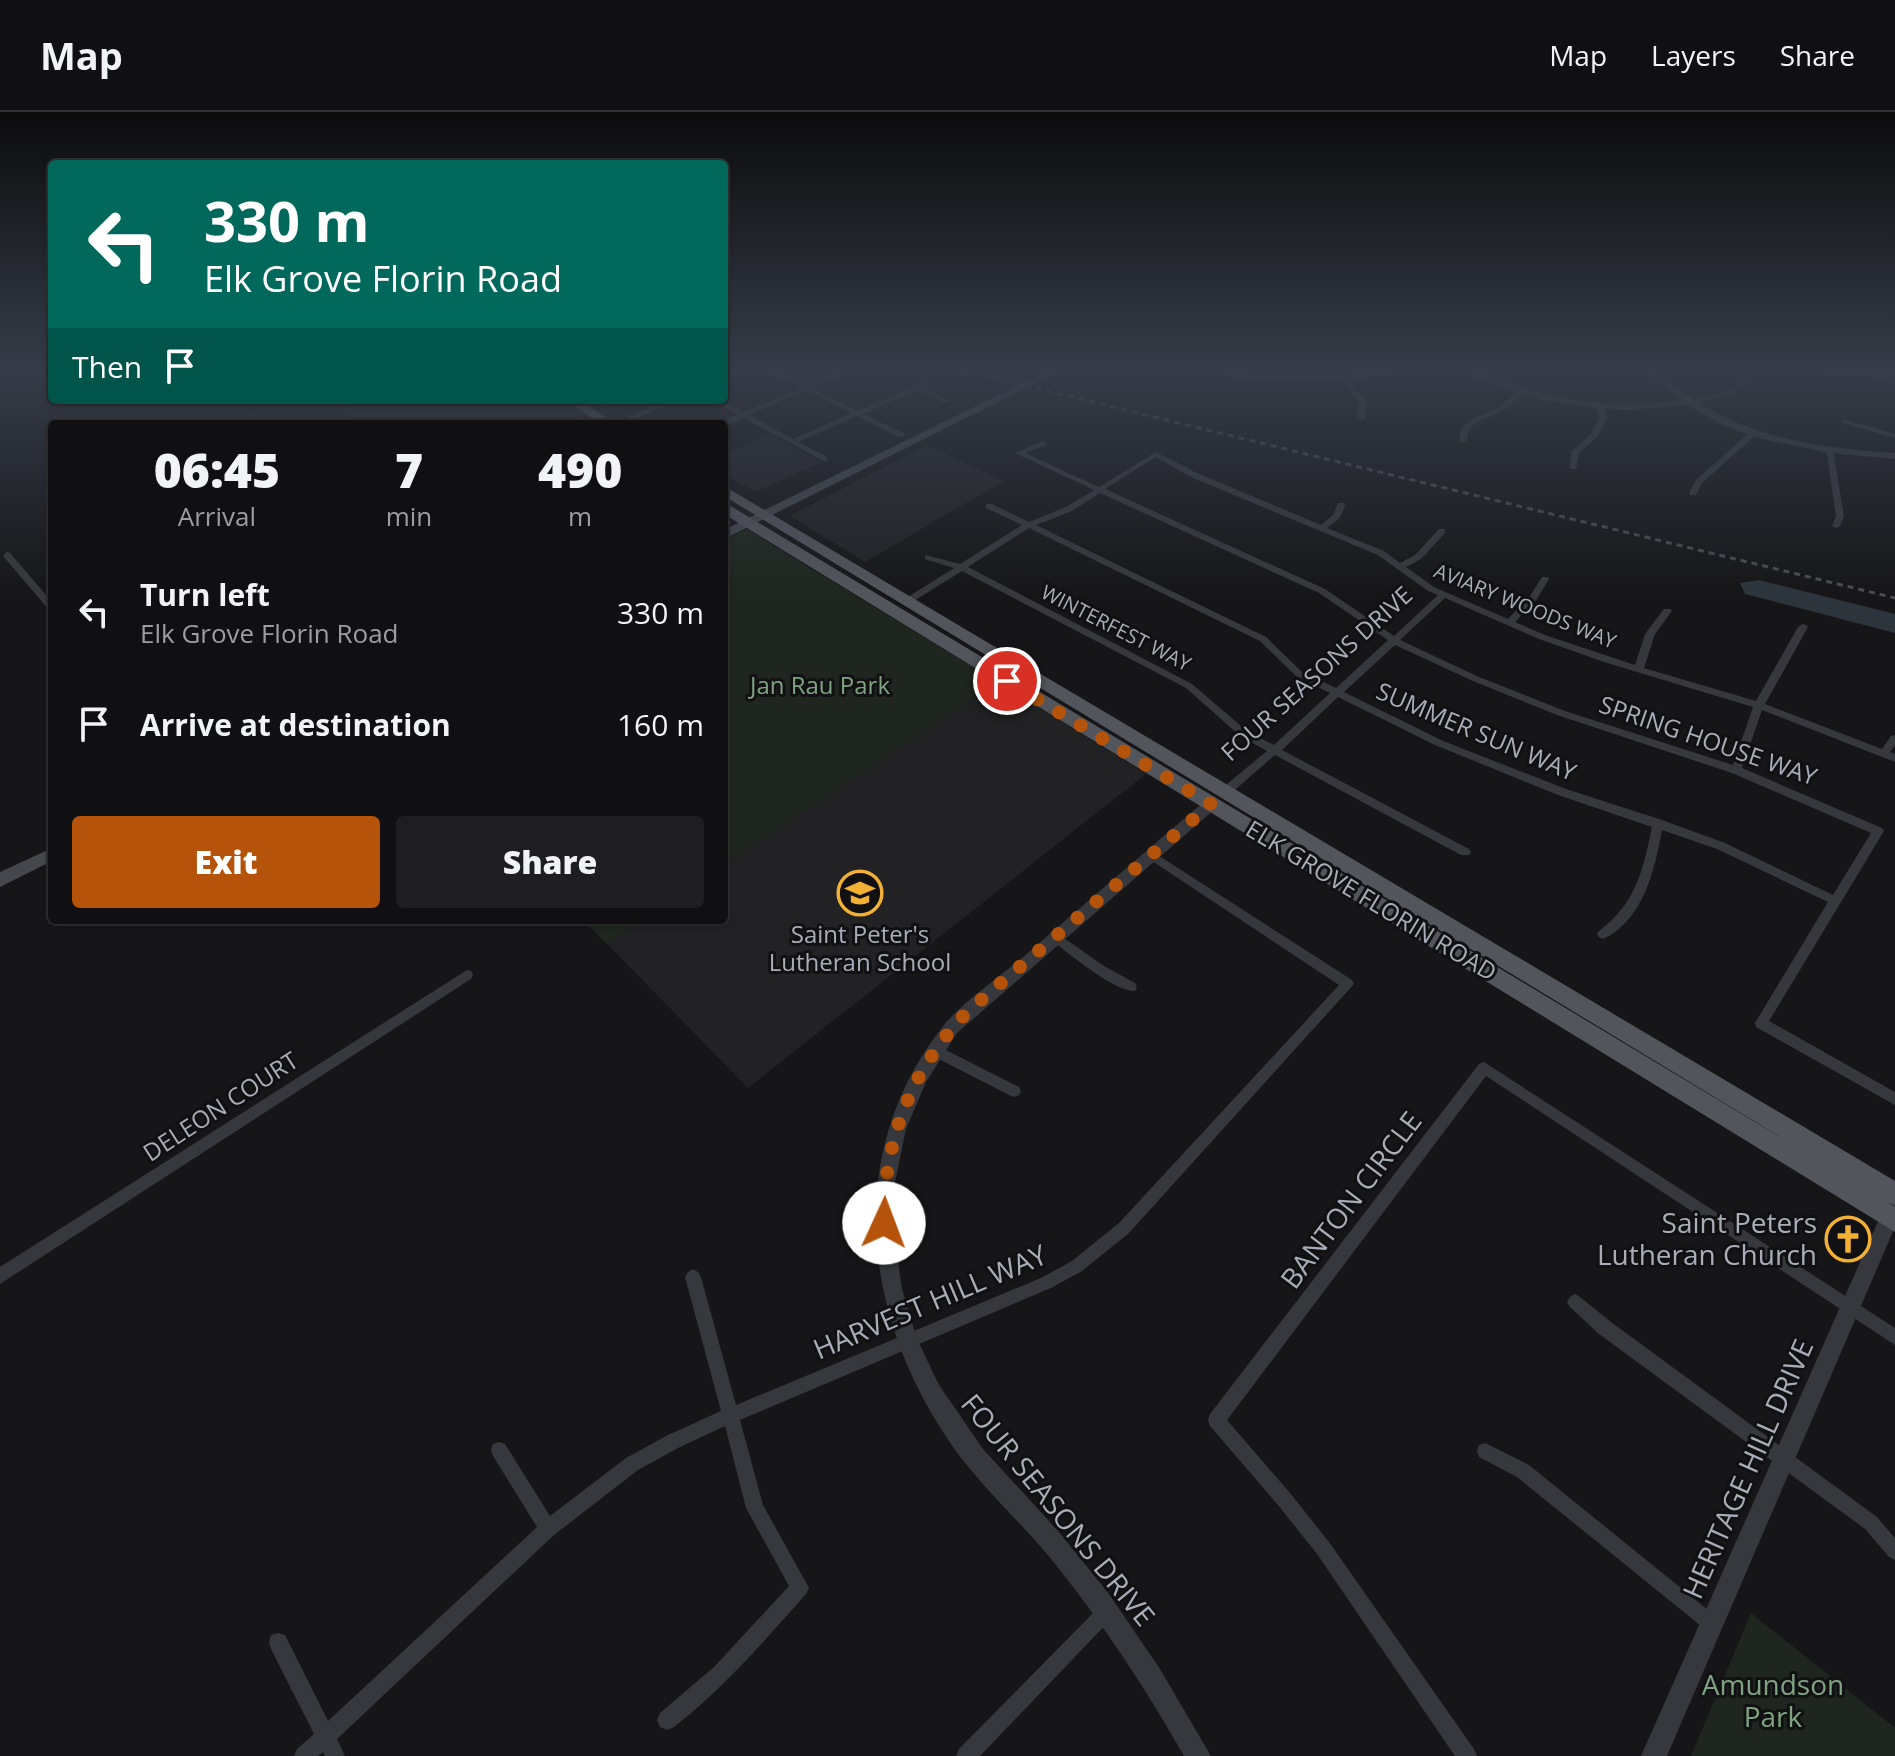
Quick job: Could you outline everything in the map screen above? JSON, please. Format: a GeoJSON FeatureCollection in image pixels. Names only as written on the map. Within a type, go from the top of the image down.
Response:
{"type":"FeatureCollection","features":[{"type":"Feature","properties":{"kind":"main road"},"geometry":{"type":"LineString","coordinates":[[728,530],[741,515],[884,444]]}},
{"type":"Feature","properties":{"kind":"main road"},"geometry":{"type":"LineString","coordinates":[[883,455],[898,444]]}},
{"type":"Feature","properties":{"kind":"main road"},"geometry":{"type":"LineString","coordinates":[[741,515],[906,444]]}},
{"type":"Feature","properties":{"kind":"main road","name":"ELK GROVE FLORIN ROAD"},"geometry":{"type":"LineString","coordinates":[[728,496],[741,515],[1176,784],[1218,798],[1351,868],[1894,1209]]}},
{"type":"Feature","properties":{"kind":"main road","name":"ELK GROVE FLORIN ROAD"},"geometry":{"type":"LineString","coordinates":[[741,515],[906,602],[1218,798],[1894,1209]]}},
{"type":"Feature","properties":{"kind":"main road"},"geometry":{"type":"LineString","coordinates":[[0,880],[48,856]]}},
{"type":"Feature","properties":{"kind":"street"},"geometry":{"type":"LineString","coordinates":[[795,444],[824,459]]}},
{"type":"Feature","properties":{"kind":"street","name":"SPRING HOUSE WAY"},"geometry":{"type":"LineString","coordinates":[[1041,444],[1019,453],[1334,597],[1404,647],[1532,702],[1736,770],[1878,831],[1761,1023],[1895,1099]]}},
{"type":"Feature","properties":{"kind":"street"},"geometry":{"type":"LineString","coordinates":[[1573,467],[1575,452],[1584,444]]}},
{"type":"Feature","properties":{"kind":"street"},"geometry":{"type":"LineString","coordinates":[[1693,493],[1699,482],[1742,444]]}},
{"type":"Feature","properties":{"kind":"street"},"geometry":{"type":"LineString","coordinates":[[1803,444],[1829,450],[1895,456]]}},
{"type":"Feature","properties":{"kind":"street"},"geometry":{"type":"LineString","coordinates":[[1829,450],[1840,516],[1836,526]]}},
{"type":"Feature","properties":{"kind":"street","name":"AVIARY WOODS WAY"},"geometry":{"type":"LineString","coordinates":[[1097,491],[1156,454],[1194,475],[1381,553],[1421,584],[1509,623],[1639,669],[1759,705],[1890,756]]}},
{"type":"Feature","properties":{"kind":"street"},"geometry":{"type":"LineString","coordinates":[[906,602],[1027,526],[1069,509],[1097,491]]}},
{"type":"Feature","properties":{"kind":"street"},"geometry":{"type":"LineString","coordinates":[[1322,528],[1337,516],[1341,505]]}},
{"type":"Feature","properties":{"kind":"street","name":"SUMMER SUN WAY"},"geometry":{"type":"LineString","coordinates":[[989,506],[1263,639],[1299,674],[1337,693],[1492,765],[1721,846],[1836,901]]}},
{"type":"Feature","properties":{"kind":"street"},"geometry":{"type":"LineString","coordinates":[[1400,566],[1418,557],[1442,531]]}},
{"type":"Feature","properties":{"kind":"street"},"geometry":{"type":"LineString","coordinates":[[7,555],[48,603]]}},
{"type":"Feature","properties":{"kind":"street","name":"WINTERFEST WAY"},"geometry":{"type":"LineString","coordinates":[[928,557],[961,567],[1189,686],[1244,734],[1465,852]]}},
{"type":"Feature","properties":{"kind":"street"},"geometry":{"type":"LineString","coordinates":[[1509,623],[1534,597],[1545,579]]}},
{"type":"Feature","properties":{"kind":"street","name":"FOUR SEASONS DRIVE"},"geometry":{"type":"LineString","coordinates":[[1198,1756],[1148,1671],[1107,1611],[1060,1552],[964,1444],[936,1401],[907,1341],[888,1269],[884,1241],[885,1177],[890,1150],[908,1095],[934,1050],[968,1011],[1275,750],[1443,595]]}},
{"type":"Feature","properties":{"kind":"street"},"geometry":{"type":"LineString","coordinates":[[1639,669],[1650,634],[1667,611]]}},
{"type":"Feature","properties":{"kind":"street"},"geometry":{"type":"LineString","coordinates":[[1736,770],[1759,705],[1803,627]]}},
{"type":"Feature","properties":{"kind":"street"},"geometry":{"type":"LineString","coordinates":[[1890,756],[1895,738]]}},
{"type":"Feature","properties":{"kind":"street"},"geometry":{"type":"LineString","coordinates":[[1603,934],[1616,926],[1636,899],[1651,861],[1658,823]]}},
{"type":"Feature","properties":{"kind":"street","name":"HARVEST HILL WAY"},"geometry":{"type":"LineString","coordinates":[[304,1756],[548,1529],[632,1464],[729,1416],[1046,1283],[1099,1249],[1124,1228],[1348,984],[1150,854]]}},
{"type":"Feature","properties":{"kind":"street"},"geometry":{"type":"LineString","coordinates":[[1054,936],[1100,970],[1131,987]]}},
{"type":"Feature","properties":{"kind":"street","name":"DELEON COURT"},"geometry":{"type":"LineString","coordinates":[[0,1276],[467,975]]}},
{"type":"Feature","properties":{"kind":"street"},"geometry":{"type":"LineString","coordinates":[[934,1050],[1014,1091]]}},
{"type":"Feature","properties":{"kind":"street","name":"BANTON CIRCLE"},"geometry":{"type":"LineString","coordinates":[[1467,1756],[1322,1547],[1272,1483],[1216,1420],[1484,1068],[1895,1337]]}},
{"type":"Feature","properties":{"kind":"street","name":"HERITAGE HILL DRIVE"},"geometry":{"type":"LineString","coordinates":[[1654,1756],[1894,1209]]}},
{"type":"Feature","properties":{"kind":"street"},"geometry":{"type":"LineString","coordinates":[[667,1720],[723,1672],[800,1588],[755,1508],[693,1277]]}},
{"type":"Feature","properties":{"kind":"street"},"geometry":{"type":"LineString","coordinates":[[1575,1302],[1605,1328],[1871,1523],[1895,1551]]}},
{"type":"Feature","properties":{"kind":"street"},"geometry":{"type":"LineString","coordinates":[[499,1450],[548,1529]]}},
{"type":"Feature","properties":{"kind":"street"},"geometry":{"type":"LineString","coordinates":[[1485,1451],[1523,1471],[1712,1624]]}},
{"type":"Feature","properties":{"kind":"street"},"geometry":{"type":"LineString","coordinates":[[966,1756],[1107,1611]]}},
{"type":"Feature","properties":{"kind":"street"},"geometry":{"type":"LineString","coordinates":[[278,1642],[335,1756]]}},
{"type":"Feature","properties":{"kind":"shaded area"},"geometry":{"type":"Polygon","coordinates":[[[747,444],[787,444],[821,462],[756,492],[728,476],[728,452],[747,444]]]}},
{"type":"Feature","properties":{"kind":"shaded area"},"geometry":{"type":"Polygon","coordinates":[[[927,445],[1004,481],[865,562],[790,516],[927,445]]]}},
{"type":"Feature","properties":{"kind":"shaded area"},"geometry":{"type":"Polygon","coordinates":[[[1759,580],[1895,614],[1895,633],[1745,594],[1740,583],[1759,580]]]}},
{"type":"Feature","properties":{"kind":"shaded area","name":"Saint Peter's Lutheran School"},"geometry":{"type":"Polygon","coordinates":[[[998,682],[1146,774],[748,1088],[607,944],[636,924],[728,924],[728,862],[998,682]]]}},
{"type":"Feature","properties":{"kind":"green space","name":"Jan Rau Park"},"geometry":{"type":"Polygon","coordinates":[[[746,529],[998,682],[728,862],[728,538],[746,529]]]}},
{"type":"Feature","properties":{"kind":"green space"},"geometry":{"type":"Polygon","coordinates":[[[586,924],[636,924],[607,944],[586,924]]]}},
{"type":"Feature","properties":{"kind":"green space","name":"Amundson Park"},"geometry":{"type":"Polygon","coordinates":[[[1751,1613],[1895,1728],[1895,1756],[1691,1756],[1751,1613]]]}},
{"type":"Feature","properties":{"kind":"railway"},"geometry":{"type":"LineString","coordinates":[[1264,444],[1895,598]]}},
{"type":"Feature","properties":{"kind":"place","name":"Saint Peter's Lutheran School"},"geometry":{"type":"Point","coordinates":[860,893]}},
{"type":"Feature","properties":{"kind":"place","name":"Saint Peters Lutheran Church"},"geometry":{"type":"Point","coordinates":[1848,1239]}},
{"type":"Feature","properties":{"kind":"route"},"geometry":{"type":"LineString","coordinates":[[884,1223],[885,1177],[897,1124],[922,1068],[951,1028],[1211,804],[1007,681]]}}]}
